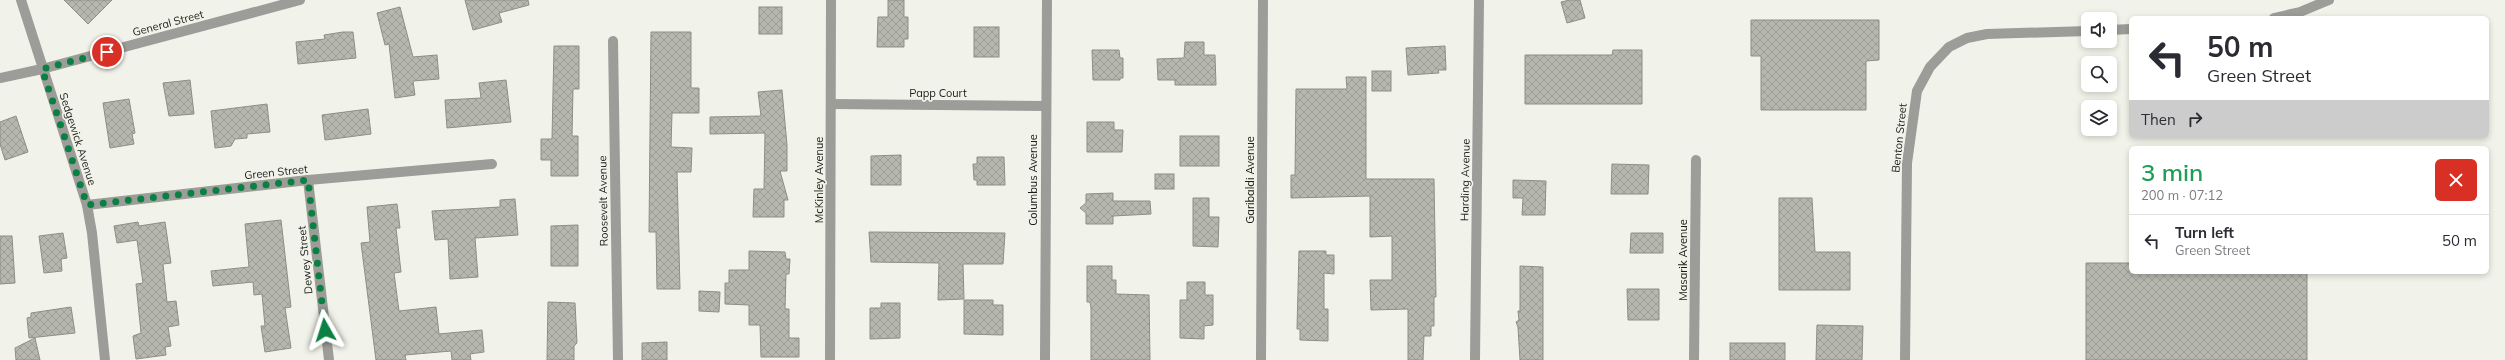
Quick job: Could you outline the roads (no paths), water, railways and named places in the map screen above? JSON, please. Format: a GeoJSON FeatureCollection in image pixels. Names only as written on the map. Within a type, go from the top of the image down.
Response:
{"type":"FeatureCollection","features":[{"type":"Feature","properties":{"kind":"street","name":"Sedgewick Avenue"},"geometry":{"type":"LineString","coordinates":[[21,0],[87,205],[92,233],[105,360]]}},
{"type":"Feature","properties":{"kind":"street","name":"General Street"},"geometry":{"type":"LineString","coordinates":[[0,78],[42,69],[300,0]]}},
{"type":"Feature","properties":{"kind":"street","name":"McKinley Avenue"},"geometry":{"type":"LineString","coordinates":[[830,360],[832,104],[831,0]]}},
{"type":"Feature","properties":{"kind":"street","name":"Columbus Avenue"},"geometry":{"type":"LineString","coordinates":[[1045,360],[1045,106],[1047,0]]}},
{"type":"Feature","properties":{"kind":"street","name":"Garibaldi Avenue"},"geometry":{"type":"LineString","coordinates":[[1261,360],[1263,0]]}},
{"type":"Feature","properties":{"kind":"street","name":"Harding Avenue"},"geometry":{"type":"LineString","coordinates":[[1475,360],[1479,0]]}},
{"type":"Feature","properties":{"kind":"street"},"geometry":{"type":"LineString","coordinates":[[2283,16],[2300,12],[2329,0]]}},
{"type":"Feature","properties":{"kind":"street"},"geometry":{"type":"LineString","coordinates":[[2117,30],[2129,29]]}},
{"type":"Feature","properties":{"kind":"street","name":"Benton Street"},"geometry":{"type":"LineString","coordinates":[[1905,360],[1907,163],[1917,91],[1930,67],[1949,47],[1967,38],[1987,34],[2081,31]]}},
{"type":"Feature","properties":{"kind":"street","name":"Roosevelt Avenue"},"geometry":{"type":"LineString","coordinates":[[613,41],[618,360]]}},
{"type":"Feature","properties":{"kind":"street","name":"Papp Court"},"geometry":{"type":"LineString","coordinates":[[832,104],[1045,106]]}},
{"type":"Feature","properties":{"kind":"street","name":"Masarik Avenue"},"geometry":{"type":"LineString","coordinates":[[1694,360],[1696,160]]}},
{"type":"Feature","properties":{"kind":"street","name":"Green Street"},"geometry":{"type":"LineString","coordinates":[[87,205],[308,180],[492,164]]}},
{"type":"Feature","properties":{"kind":"street","name":"Dewey Street"},"geometry":{"type":"LineString","coordinates":[[308,180],[329,360]]}}]}
